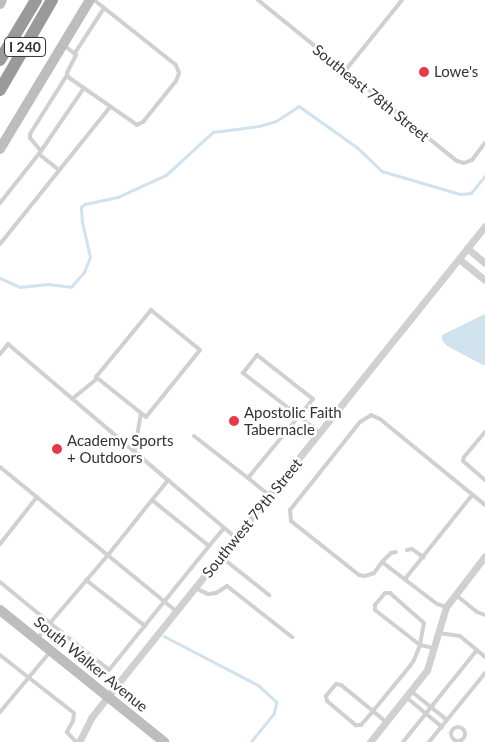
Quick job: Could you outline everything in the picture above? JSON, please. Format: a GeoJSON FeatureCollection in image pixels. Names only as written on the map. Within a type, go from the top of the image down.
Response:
{"type":"FeatureCollection","features":[{"type":"Feature","properties":{"kind":"highway","name":"I 240"},"geometry":{"type":"LineString","coordinates":[[0,60],[35,0]]}},
{"type":"Feature","properties":{"kind":"highway","name":"I 240"},"geometry":{"type":"LineString","coordinates":[[0,90],[52,1]]}},
{"type":"Feature","properties":{"kind":"main road"},"geometry":{"type":"LineString","coordinates":[[0,4],[2,0]]}},
{"type":"Feature","properties":{"kind":"main road"},"geometry":{"type":"LineString","coordinates":[[0,149],[92,0]]}},
{"type":"Feature","properties":{"kind":"main road","name":"South Walker Avenue"},"geometry":{"type":"LineString","coordinates":[[0,610],[164,742]]}},
{"type":"Feature","properties":{"kind":"street","name":"Southwest 79th Street"},"geometry":{"type":"LineString","coordinates":[[77,742],[91,718],[108,696],[485,226]]}},
{"type":"Feature","properties":{"kind":"street"},"geometry":{"type":"LineString","coordinates":[[467,248],[485,263]]}},
{"type":"Feature","properties":{"kind":"street"},"geometry":{"type":"LineString","coordinates":[[459,259],[485,280]]}},
{"type":"Feature","properties":{"kind":"street"},"geometry":{"type":"LineString","coordinates":[[370,742],[427,670],[435,649],[446,607],[454,593],[485,556]]}},
{"type":"Feature","properties":{"kind":"lane"},"geometry":{"type":"LineString","coordinates":[[67,75],[134,124],[140,124],[176,81],[179,73],[176,65],[92,0]]}},
{"type":"Feature","properties":{"kind":"lane","name":"Southeast 78th Street"},"geometry":{"type":"LineString","coordinates":[[258,0],[264,2],[344,72],[457,161],[464,163],[472,160],[485,144]]}},
{"type":"Feature","properties":{"kind":"lane"},"geometry":{"type":"LineString","coordinates":[[344,72],[402,0]]}},
{"type":"Feature","properties":{"kind":"lane"},"geometry":{"type":"LineString","coordinates":[[59,170],[40,152],[30,138],[30,134],[67,75],[75,59],[75,53],[104,8]]}},
{"type":"Feature","properties":{"kind":"lane"},"geometry":{"type":"LineString","coordinates":[[64,44],[75,53]]}},
{"type":"Feature","properties":{"kind":"lane"},"geometry":{"type":"LineString","coordinates":[[0,203],[40,152],[84,88]]}},
{"type":"Feature","properties":{"kind":"lane"},"geometry":{"type":"LineString","coordinates":[[0,244],[110,107]]}},
{"type":"Feature","properties":{"kind":"lane"},"geometry":{"type":"LineString","coordinates":[[72,399],[98,378],[96,377],[151,310],[200,350],[146,417],[98,378]]}},
{"type":"Feature","properties":{"kind":"lane"},"geometry":{"type":"LineString","coordinates":[[0,354],[8,344],[134,453],[236,537]]}},
{"type":"Feature","properties":{"kind":"lane"},"geometry":{"type":"LineString","coordinates":[[248,478],[299,416],[313,399],[257,355],[243,373],[299,416],[320,433]]}},
{"type":"Feature","properties":{"kind":"lane"},"geometry":{"type":"LineString","coordinates":[[134,453],[142,414]]}},
{"type":"Feature","properties":{"kind":"lane"},"geometry":{"type":"LineString","coordinates":[[396,552],[391,553],[374,573],[365,576],[359,575],[291,521],[289,516],[293,506],[366,417],[371,415],[380,418],[485,505]]}},
{"type":"Feature","properties":{"kind":"lane"},"geometry":{"type":"LineString","coordinates":[[485,432],[464,457],[463,461],[485,480]]}},
{"type":"Feature","properties":{"kind":"lane"},"geometry":{"type":"LineString","coordinates":[[194,436],[270,495]]}},
{"type":"Feature","properties":{"kind":"lane"},"geometry":{"type":"LineString","coordinates":[[0,467],[176,611]]}},
{"type":"Feature","properties":{"kind":"lane"},"geometry":{"type":"LineString","coordinates":[[36,640],[168,480]]}},
{"type":"Feature","properties":{"kind":"lane"},"geometry":{"type":"LineString","coordinates":[[405,579],[472,495]]}},
{"type":"Feature","properties":{"kind":"lane"},"geometry":{"type":"LineString","coordinates":[[0,544],[38,497]]}},
{"type":"Feature","properties":{"kind":"lane"},"geometry":{"type":"LineString","coordinates":[[152,500],[209,546]]}},
{"type":"Feature","properties":{"kind":"lane"},"geometry":{"type":"LineString","coordinates":[[0,582],[109,670],[224,528]]}},
{"type":"Feature","properties":{"kind":"lane"},"geometry":{"type":"LineString","coordinates":[[407,550],[412,549],[422,557]]}},
{"type":"Feature","properties":{"kind":"lane"},"geometry":{"type":"LineString","coordinates":[[220,556],[269,595]]}},
{"type":"Feature","properties":{"kind":"lane"},"geometry":{"type":"LineString","coordinates":[[382,562],[438,604],[446,607]]}},
{"type":"Feature","properties":{"kind":"lane"},"geometry":{"type":"LineString","coordinates":[[86,580],[145,626]]}},
{"type":"Feature","properties":{"kind":"lane"},"geometry":{"type":"LineString","coordinates":[[195,588],[208,594],[216,593],[227,586],[292,637]]}},
{"type":"Feature","properties":{"kind":"lane"},"geometry":{"type":"LineString","coordinates":[[386,722],[373,711],[341,685],[336,684],[326,696],[327,701],[356,725],[361,725],[373,711],[410,666],[420,644],[424,623],[390,593],[384,593],[375,605],[376,610],[420,644],[435,649]]}},
{"type":"Feature","properties":{"kind":"lane"},"geometry":{"type":"LineString","coordinates":[[454,593],[477,612],[485,615]]}},
{"type":"Feature","properties":{"kind":"lane"},"geometry":{"type":"LineString","coordinates":[[439,633],[460,636],[485,657]]}},
{"type":"Feature","properties":{"kind":"lane"},"geometry":{"type":"LineString","coordinates":[[403,742],[477,650]]}},
{"type":"Feature","properties":{"kind":"lane"},"geometry":{"type":"LineString","coordinates":[[0,712],[50,651]]}},
{"type":"Feature","properties":{"kind":"lane"},"geometry":{"type":"LineString","coordinates":[[0,655],[74,713],[74,721],[67,732],[77,742]]}},
{"type":"Feature","properties":{"kind":"lane"},"geometry":{"type":"LineString","coordinates":[[429,742],[485,673]]}},
{"type":"Feature","properties":{"kind":"lane"},"geometry":{"type":"LineString","coordinates":[[411,691],[431,707],[444,723]]}},
{"type":"Feature","properties":{"kind":"lane"},"geometry":{"type":"LineString","coordinates":[[406,698],[426,714],[453,729]]}},
{"type":"Feature","properties":{"kind":"water"},"geometry":{"type":"Polygon","coordinates":[[[485,314],[485,366],[447,346],[442,340],[442,335],[485,314]]]}},
{"type":"Feature","properties":{"kind":"waterway"},"geometry":{"type":"LineString","coordinates":[[0,278],[20,287],[48,284],[71,287],[84,272],[90,257],[82,223],[81,207],[85,204],[118,197],[166,175],[213,132],[259,126],[276,121],[299,106],[358,148],[382,171],[460,194],[471,193],[485,176]]}},
{"type":"Feature","properties":{"kind":"waterway"},"geometry":{"type":"LineString","coordinates":[[164,636],[258,685],[277,702],[274,714],[251,742]]}},
{"type":"Feature","properties":{"kind":"place","name":"Lowe's"},"geometry":{"type":"Point","coordinates":[424,72]}},
{"type":"Feature","properties":{"kind":"place","name":"Apostolic Faith Tabernacle"},"geometry":{"type":"Point","coordinates":[234,421]}},
{"type":"Feature","properties":{"kind":"place","name":"Academy Sports + Outdoors"},"geometry":{"type":"Point","coordinates":[57,449]}}]}
